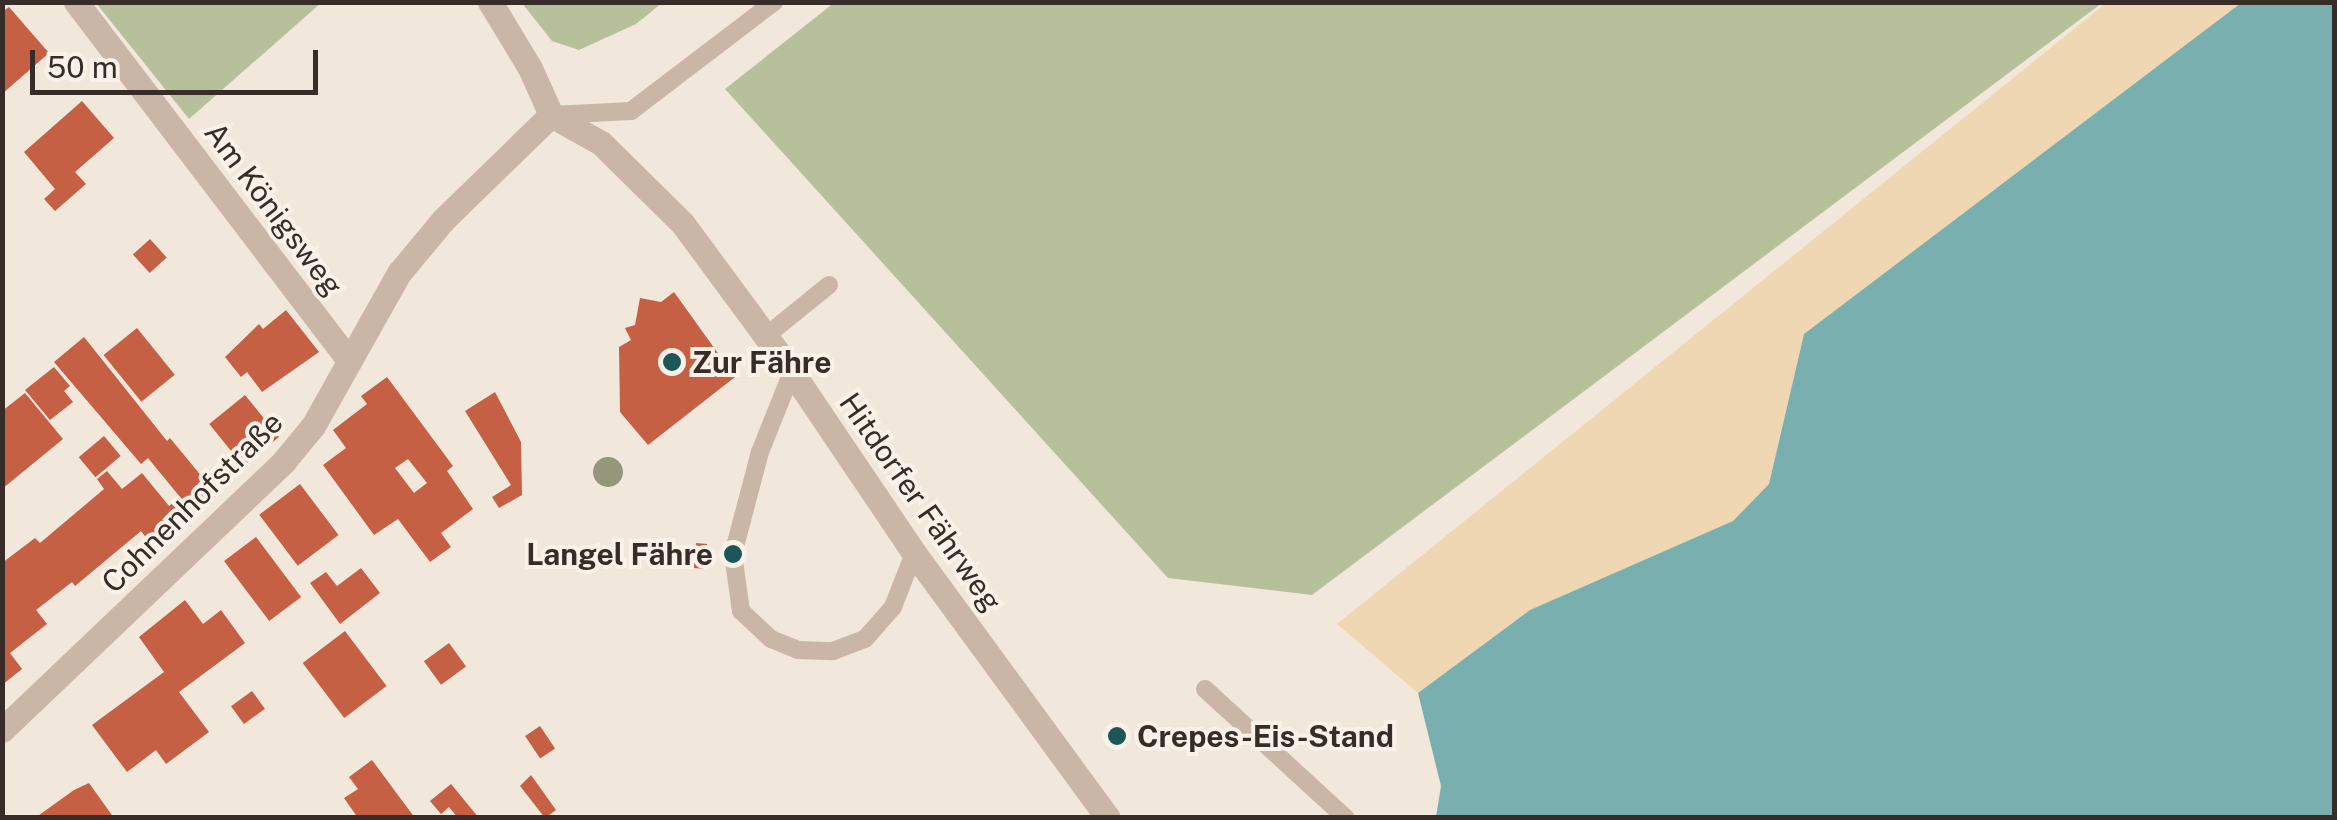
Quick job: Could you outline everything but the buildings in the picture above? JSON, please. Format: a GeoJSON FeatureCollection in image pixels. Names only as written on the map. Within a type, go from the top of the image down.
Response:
{"type":"FeatureCollection","features":[{"type":"Feature","properties":{"kind":"street","name":"Am Königsweg"},"geometry":{"type":"LineString","coordinates":[[76,2],[348,359]]}},
{"type":"Feature","properties":{"kind":"street"},"geometry":{"type":"LineString","coordinates":[[490,2],[551,115]]}},
{"type":"Feature","properties":{"kind":"street","name":"Cohnenhofstraße"},"geometry":{"type":"LineString","coordinates":[[2,730],[284,461],[312,426],[348,359],[410,260],[443,220],[551,115]]}},
{"type":"Feature","properties":{"kind":"street","name":"Hitdorfer Fährweg"},"geometry":{"type":"LineString","coordinates":[[551,115],[602,143],[683,224],[792,372],[914,553],[1108,818]]}},
{"type":"Feature","properties":{"kind":"lane"},"geometry":{"type":"LineString","coordinates":[[551,115],[630,111],[774,2]]}},
{"type":"Feature","properties":{"kind":"lane"},"geometry":{"type":"LineString","coordinates":[[766,336],[829,285]]}},
{"type":"Feature","properties":{"kind":"lane"},"geometry":{"type":"LineString","coordinates":[[792,372],[760,452],[733,554],[741,611],[771,640],[798,650],[833,651],[865,639],[894,607],[914,553]]}},
{"type":"Feature","properties":{"kind":"lane"},"geometry":{"type":"LineString","coordinates":[[1205,689],[1346,818]]}},
{"type":"Feature","properties":{"kind":"green space"},"geometry":{"type":"Polygon","coordinates":[[[835,2],[2102,3],[1312,595],[1168,578],[725,89],[835,2]]]}},
{"type":"Feature","properties":{"kind":"green space"},"geometry":{"type":"Polygon","coordinates":[[[96,3],[321,3],[189,119],[96,3]]]}},
{"type":"Feature","properties":{"kind":"green space"},"geometry":{"type":"Polygon","coordinates":[[[522,3],[662,3],[636,24],[579,50],[552,41],[522,3]]]}},
{"type":"Feature","properties":{"kind":"sand"},"geometry":{"type":"Polygon","coordinates":[[[2106,3],[2241,3],[1804,334],[1769,484],[1733,521],[1530,610],[1418,693],[1337,624],[2106,3]]]}},
{"type":"Feature","properties":{"kind":"water"},"geometry":{"type":"Polygon","coordinates":[[[2241,3],[2334,3],[2334,817],[1436,817],[1441,786],[1418,693],[1530,610],[1733,521],[1769,484],[1804,334],[2241,3]]]}},
{"type":"Feature","properties":{"kind":"place","name":"Zur Fähre"},"geometry":{"type":"Point","coordinates":[672,362]}},
{"type":"Feature","properties":{"kind":"place","name":"Langel Fähre"},"geometry":{"type":"Point","coordinates":[733,554]}},
{"type":"Feature","properties":{"kind":"place","name":"Crepes-Eis-Stand"},"geometry":{"type":"Point","coordinates":[1117,736]}}]}
